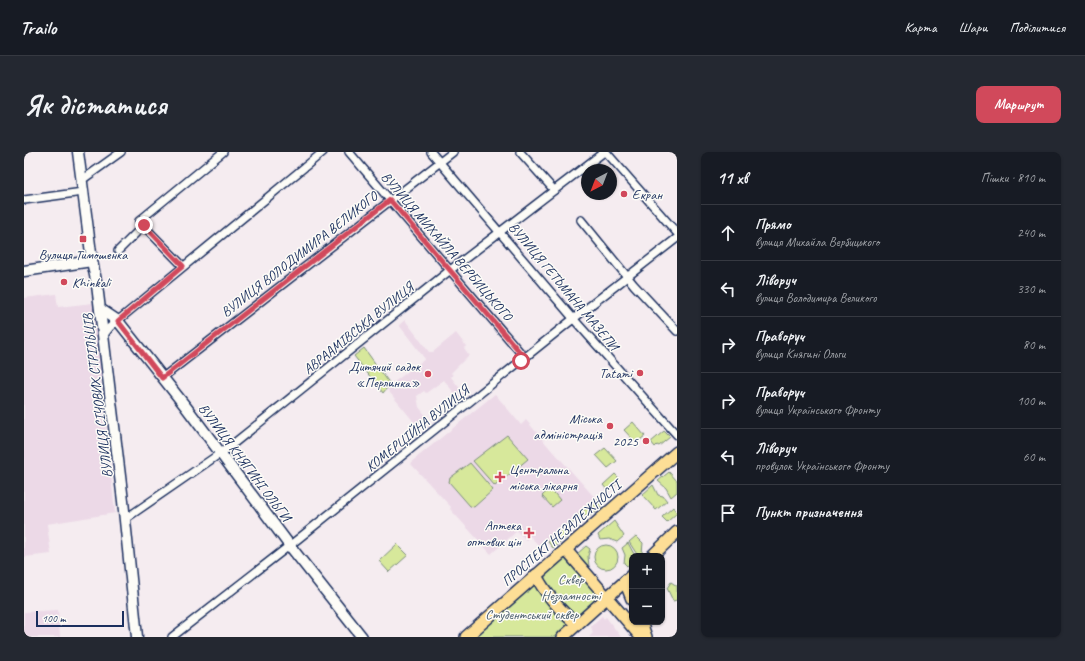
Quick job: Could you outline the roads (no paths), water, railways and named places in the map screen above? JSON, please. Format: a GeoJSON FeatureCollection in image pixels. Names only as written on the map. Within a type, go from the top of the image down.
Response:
{"type":"FeatureCollection","features":[{"type":"Feature","properties":{"kind":"main road","name":"ПРОСПЕКТ НЕЗАЛЕЖНОСТІ"},"geometry":{"type":"LineString","coordinates":[[466,637],[677,452]]}},
{"type":"Feature","properties":{"kind":"main road"},"geometry":{"type":"LineString","coordinates":[[655,553],[677,532]]}},
{"type":"Feature","properties":{"kind":"main road"},"geometry":{"type":"LineString","coordinates":[[566,550],[641,637]]}},
{"type":"Feature","properties":{"kind":"main road"},"geometry":{"type":"LineString","coordinates":[[536,576],[539,582],[569,618],[577,624]]}},
{"type":"Feature","properties":{"kind":"main road"},"geometry":{"type":"LineString","coordinates":[[563,637],[629,578]]}},
{"type":"Feature","properties":{"kind":"main road"},"geometry":{"type":"LineString","coordinates":[[642,625],[646,637]]}},
{"type":"Feature","properties":{"kind":"street","name":"ВУЛИЦЯ СІЧОВИХ СТРІЛЬЦІВ"},"geometry":{"type":"LineString","coordinates":[[78,152],[92,261],[104,336],[137,637]]}},
{"type":"Feature","properties":{"kind":"street"},"geometry":{"type":"LineString","coordinates":[[82,180],[120,152]]}},
{"type":"Feature","properties":{"kind":"street"},"geometry":{"type":"LineString","coordinates":[[183,266],[139,221],[223,152]]}},
{"type":"Feature","properties":{"kind":"street"},"geometry":{"type":"LineString","coordinates":[[104,336],[110,327],[323,152]]}},
{"type":"Feature","properties":{"kind":"street","name":"ВУЛИЦЯ МИХАЙЛА ВЕРБИЦЬКОГО"},"geometry":{"type":"LineString","coordinates":[[349,152],[449,271],[525,358]]}},
{"type":"Feature","properties":{"kind":"street","name":"ВУЛИЦЯ ГЕТЬМАНА МАЗЕПИ"},"geometry":{"type":"LineString","coordinates":[[431,152],[574,319],[677,435]]}},
{"type":"Feature","properties":{"kind":"street","name":"ВУЛИЦЯ ВОЛОДИМИРА ВЕЛИКОГО"},"geometry":{"type":"LineString","coordinates":[[162,378],[453,152]]}},
{"type":"Feature","properties":{"kind":"street"},"geometry":{"type":"LineString","coordinates":[[520,152],[554,190]]}},
{"type":"Feature","properties":{"kind":"street"},"geometry":{"type":"LineString","coordinates":[[605,152],[677,233]]}},
{"type":"Feature","properties":{"kind":"street","name":"АВРААМІВСЬКА ВУЛИЦЯ"},"geometry":{"type":"LineString","coordinates":[[125,519],[222,453],[449,271],[605,152]]}},
{"type":"Feature","properties":{"kind":"street"},"geometry":{"type":"LineString","coordinates":[[24,200],[83,192]]}},
{"type":"Feature","properties":{"kind":"street"},"geometry":{"type":"LineString","coordinates":[[581,220],[627,277],[677,331]]}},
{"type":"Feature","properties":{"kind":"street"},"geometry":{"type":"LineString","coordinates":[[118,251],[144,225]]}},
{"type":"Feature","properties":{"kind":"street","name":"КОМЕРЦІЙНА ВУЛИЦЯ"},"geometry":{"type":"LineString","coordinates":[[172,637],[290,546],[677,238]]}},
{"type":"Feature","properties":{"kind":"street"},"geometry":{"type":"LineString","coordinates":[[24,271],[92,261]]}},
{"type":"Feature","properties":{"kind":"street"},"geometry":{"type":"LineString","coordinates":[[97,285],[102,298],[118,321]]}},
{"type":"Feature","properties":{"kind":"street","name":"ВУЛИЦЯ КНЯГИНІ ОЛЬГИ"},"geometry":{"type":"LineString","coordinates":[[100,309],[118,321],[222,453],[290,546],[362,637]]}},
{"type":"Feature","properties":{"kind":"place","name":"Екран"},"geometry":{"type":"Point","coordinates":[624,194]}},
{"type":"Feature","properties":{"kind":"place","name":"Вулиця Тимошенка"},"geometry":{"type":"Point","coordinates":[83,239]}},
{"type":"Feature","properties":{"kind":"place","name":"Khinkali"},"geometry":{"type":"Point","coordinates":[64,282]}},
{"type":"Feature","properties":{"kind":"place","name":"Tatami"},"geometry":{"type":"Point","coordinates":[640,373]}},
{"type":"Feature","properties":{"kind":"place","name":"Дитячий садок «Перлинка»"},"geometry":{"type":"Point","coordinates":[428,374]}},
{"type":"Feature","properties":{"kind":"place","name":"Міська адміністрація"},"geometry":{"type":"Point","coordinates":[610,426]}},
{"type":"Feature","properties":{"kind":"place","name":"2025"},"geometry":{"type":"Point","coordinates":[646,441]}},
{"type":"Feature","properties":{"kind":"place","name":"Центральна міська лікарня"},"geometry":{"type":"Point","coordinates":[500,477]}},
{"type":"Feature","properties":{"kind":"place","name":"Аптека оптових цін"},"geometry":{"type":"Point","coordinates":[529,533]}},
{"type":"Feature","properties":{"kind":"park label","name":"Сквер Незламності"},"geometry":{"type":"Point","coordinates":[571,588]}},
{"type":"Feature","properties":{"kind":"park label","name":"Студентський сквер"},"geometry":{"type":"Point","coordinates":[532,614]}}]}
